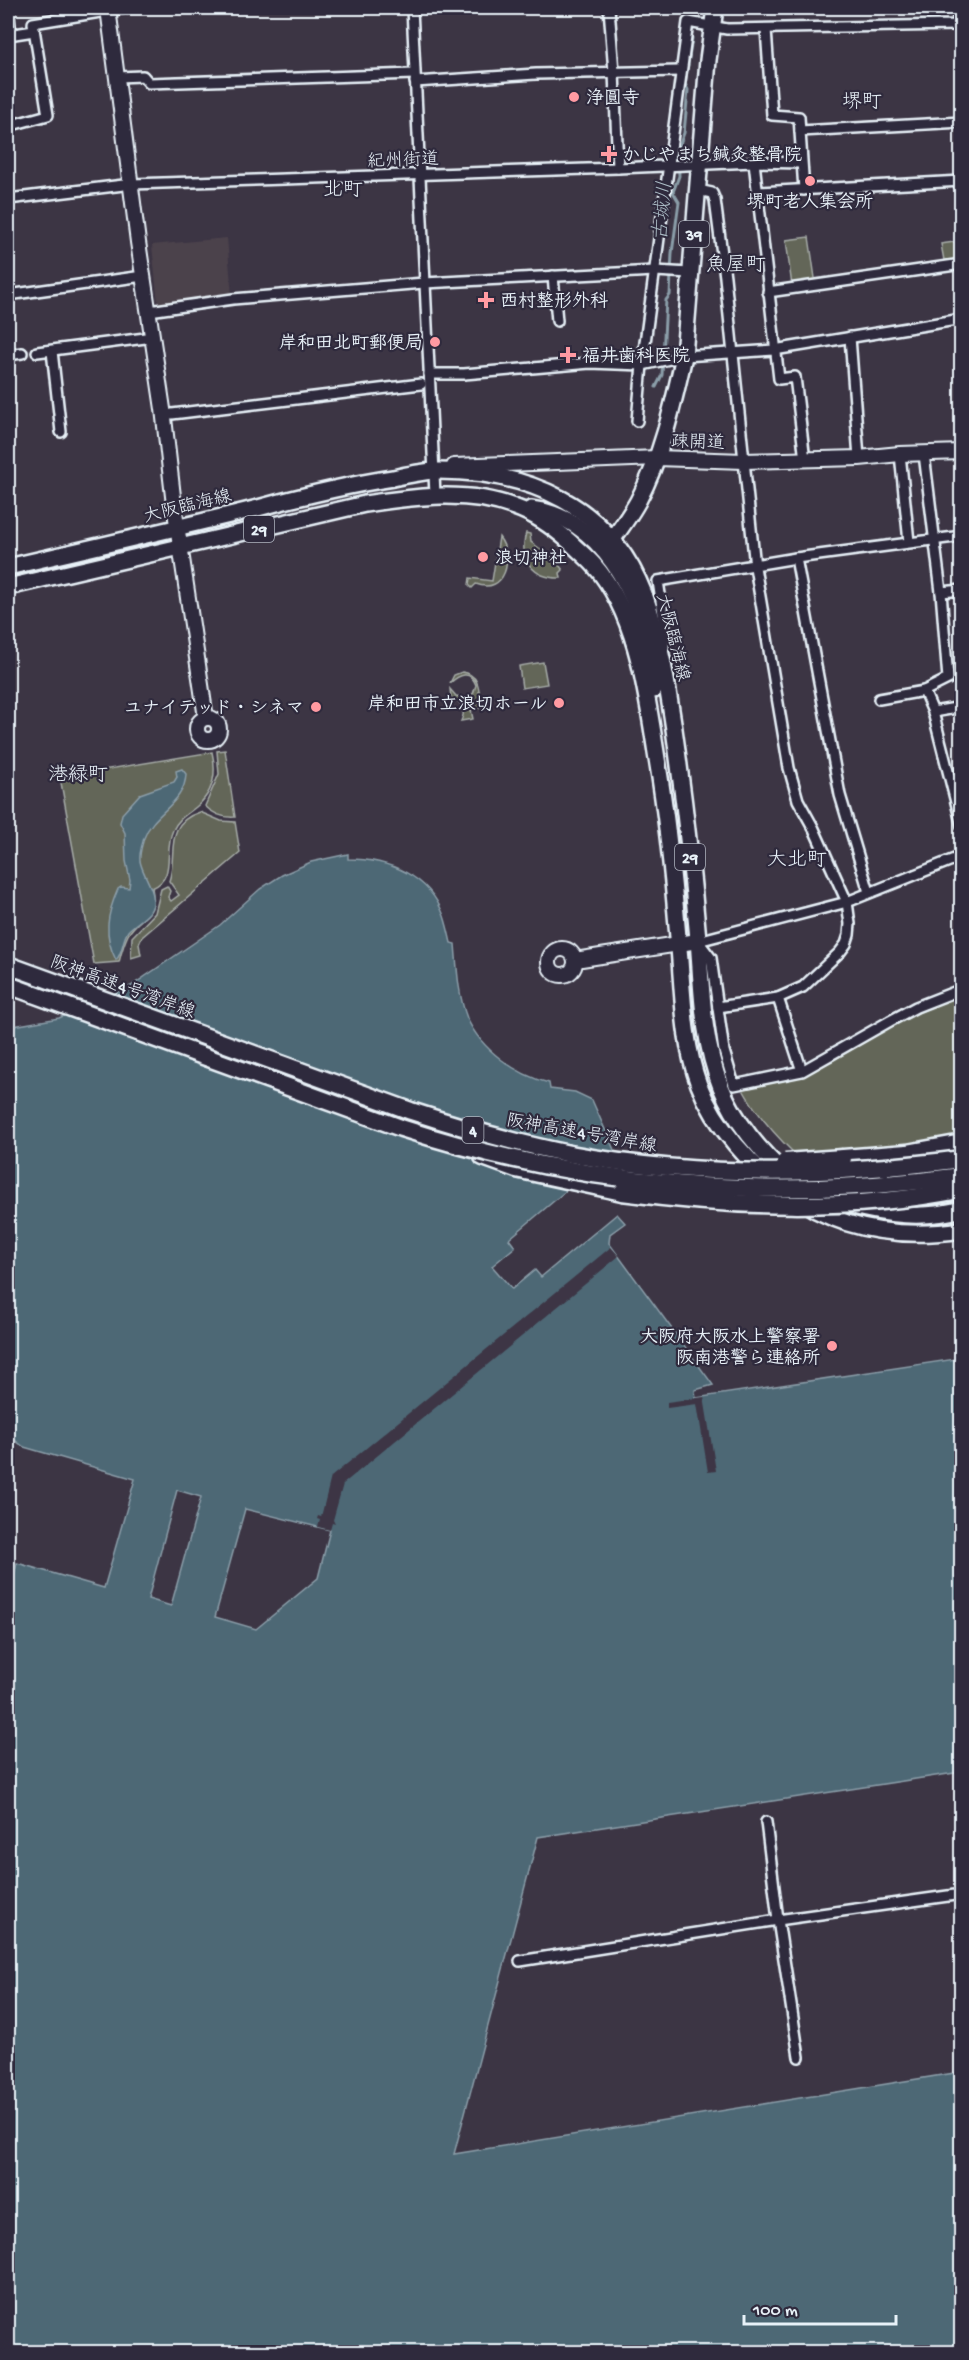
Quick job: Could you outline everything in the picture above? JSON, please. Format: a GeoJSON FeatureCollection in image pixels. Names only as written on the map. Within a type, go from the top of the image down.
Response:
{"type":"FeatureCollection","features":[{"type":"Feature","properties":{"kind":"highway","name":"阪神高速4号湾岸線"},"geometry":{"type":"LineString","coordinates":[[8,965],[411,1111],[520,1142],[619,1162],[690,1170],[779,1173],[866,1169],[962,1159]]}},
{"type":"Feature","properties":{"kind":"highway","name":"4"},"geometry":{"type":"LineString","coordinates":[[8,985],[343,1108],[516,1169],[559,1180],[679,1200],[767,1204],[820,1204],[911,1197],[961,1185]]}},
{"type":"Feature","properties":{"kind":"highway","name":"4"},"geometry":{"type":"LineString","coordinates":[[619,1162],[734,1165],[907,1153],[962,1143]]}},
{"type":"Feature","properties":{"kind":"main road","name":"39"},"geometry":{"type":"LineString","coordinates":[[608,546],[639,500],[657,458],[675,398],[684,356],[682,273],[699,190],[711,27],[715,8]]}},
{"type":"Feature","properties":{"kind":"main road","name":"大阪臨海線"},"geometry":{"type":"LineString","coordinates":[[8,567],[301,497],[434,471],[487,475],[531,484],[574,504],[592,519],[608,546],[630,567],[643,591],[663,662],[681,773],[707,1046],[732,1110],[777,1167],[807,1192],[877,1213],[931,1216],[962,1209]]}},
{"type":"Feature","properties":{"kind":"main road","name":"29"},"geometry":{"type":"LineString","coordinates":[[8,587],[365,504],[435,495],[472,497],[513,506],[549,525],[595,565],[619,604],[648,700],[671,850],[684,1011],[690,1054],[699,1086],[715,1116],[737,1145],[767,1177],[816,1211],[855,1225],[905,1235],[962,1230]]}},
{"type":"Feature","properties":{"kind":"main road"},"geometry":{"type":"LineString","coordinates":[[513,506],[537,509],[557,516],[581,528],[608,546],[643,627],[655,689],[648,700]]}},
{"type":"Feature","properties":{"kind":"street"},"geometry":{"type":"LineString","coordinates":[[8,8],[9,35],[34,31]]}},
{"type":"Feature","properties":{"kind":"street"},"geometry":{"type":"LineString","coordinates":[[8,126],[48,115],[33,23],[125,8]]}},
{"type":"Feature","properties":{"kind":"street"},"geometry":{"type":"LineString","coordinates":[[412,8],[418,175],[435,495]]}},
{"type":"Feature","properties":{"kind":"street"},"geometry":{"type":"LineString","coordinates":[[609,8],[618,168]]}},
{"type":"Feature","properties":{"kind":"street"},"geometry":{"type":"LineString","coordinates":[[955,8],[962,17]]}},
{"type":"Feature","properties":{"kind":"street"},"geometry":{"type":"LineString","coordinates":[[108,9],[180,547],[206,718]]}},
{"type":"Feature","properties":{"kind":"street"},"geometry":{"type":"LineString","coordinates":[[637,421],[642,365],[660,271],[675,165],[680,71],[688,22],[711,27],[766,29],[957,25],[962,23]]}},
{"type":"Feature","properties":{"kind":"street"},"geometry":{"type":"LineString","coordinates":[[766,29],[772,115],[799,117],[804,190]]}},
{"type":"Feature","properties":{"kind":"street"},"geometry":{"type":"LineString","coordinates":[[117,77],[143,76],[149,83],[680,71]]}},
{"type":"Feature","properties":{"kind":"street"},"geometry":{"type":"LineString","coordinates":[[800,131],[962,122]]}},
{"type":"Feature","properties":{"kind":"street"},"geometry":{"type":"LineString","coordinates":[[754,162],[774,350],[779,379],[795,377],[805,460]]}},
{"type":"Feature","properties":{"kind":"street","name":"紀州街道"},"geometry":{"type":"LineString","coordinates":[[8,199],[132,184],[754,162],[801,163]]}},
{"type":"Feature","properties":{"kind":"street"},"geometry":{"type":"LineString","coordinates":[[759,192],[962,181]]}},
{"type":"Feature","properties":{"kind":"street"},"geometry":{"type":"LineString","coordinates":[[699,190],[712,193],[715,200],[755,567],[789,768],[798,800],[814,829],[846,902],[850,924],[846,944],[803,987],[778,998],[718,1006]]}},
{"type":"Feature","properties":{"kind":"street"},"geometry":{"type":"LineString","coordinates":[[768,292],[962,264]]}},
{"type":"Feature","properties":{"kind":"street"},"geometry":{"type":"LineString","coordinates":[[149,311],[233,299],[424,283],[660,271],[682,273]]}},
{"type":"Feature","properties":{"kind":"street"},"geometry":{"type":"LineString","coordinates":[[8,295],[143,276]]}},
{"type":"Feature","properties":{"kind":"street"},"geometry":{"type":"LineString","coordinates":[[553,276],[556,321]]}},
{"type":"Feature","properties":{"kind":"street"},"geometry":{"type":"LineString","coordinates":[[429,374],[464,374],[590,363],[642,365],[684,356],[774,350],[962,319]]}},
{"type":"Feature","properties":{"kind":"street"},"geometry":{"type":"LineString","coordinates":[[37,352],[153,337]]}},
{"type":"Feature","properties":{"kind":"street"},"geometry":{"type":"LineString","coordinates":[[850,337],[859,458]]}},
{"type":"Feature","properties":{"kind":"street"},"geometry":{"type":"LineString","coordinates":[[52,351],[61,432]]}},
{"type":"Feature","properties":{"kind":"street"},"geometry":{"type":"LineString","coordinates":[[8,355],[22,353]]}},
{"type":"Feature","properties":{"kind":"street"},"geometry":{"type":"LineString","coordinates":[[172,414],[421,384]]}},
{"type":"Feature","properties":{"kind":"street","name":"疎開道"},"geometry":{"type":"LineString","coordinates":[[434,471],[453,466],[657,458],[744,461],[805,460],[962,452]]}},
{"type":"Feature","properties":{"kind":"street"},"geometry":{"type":"LineString","coordinates":[[900,454],[909,542]]}},
{"type":"Feature","properties":{"kind":"street"},"geometry":{"type":"LineString","coordinates":[[879,699],[924,691],[948,679],[941,592],[924,454]]}},
{"type":"Feature","properties":{"kind":"street"},"geometry":{"type":"LineString","coordinates":[[663,662],[665,627],[658,581],[755,567],[796,558],[962,536]]}},
{"type":"Feature","properties":{"kind":"street"},"geometry":{"type":"LineString","coordinates":[[796,558],[840,795],[869,892]]}},
{"type":"Feature","properties":{"kind":"street"},"geometry":{"type":"LineString","coordinates":[[941,592],[962,590]]}},
{"type":"Feature","properties":{"kind":"street"},"geometry":{"type":"LineString","coordinates":[[924,691],[933,712],[962,826]]}},
{"type":"Feature","properties":{"kind":"street"},"geometry":{"type":"LineString","coordinates":[[933,712],[962,707]]}},
{"type":"Feature","properties":{"kind":"street"},"geometry":{"type":"LineString","coordinates":[[575,960],[698,941],[846,902],[962,856]]}},
{"type":"Feature","properties":{"kind":"street"},"geometry":{"type":"LineString","coordinates":[[698,941],[711,958],[724,1051],[734,1085],[802,1071],[916,1007],[962,989]]}},
{"type":"Feature","properties":{"kind":"street"},"geometry":{"type":"LineString","coordinates":[[778,998],[801,1068]]}},
{"type":"Feature","properties":{"kind":"street"},"geometry":{"type":"LineString","coordinates":[[766,1822],[798,2057]]}},
{"type":"Feature","properties":{"kind":"street"},"geometry":{"type":"LineString","coordinates":[[520,1962],[778,1920],[962,1894]]}},
{"type":"Feature","properties":{"kind":"shaded area"},"geometry":{"type":"Polygon","coordinates":[[[227,238],[232,296],[158,303],[152,245],[227,238]]]}},
{"type":"Feature","properties":{"kind":"green space"},"geometry":{"type":"Polygon","coordinates":[[[809,237],[816,285],[792,286],[786,240],[809,237]]]}},
{"type":"Feature","properties":{"kind":"green space"},"geometry":{"type":"Polygon","coordinates":[[[961,241],[961,264],[945,266],[941,244],[961,241]]]}},
{"type":"Feature","properties":{"kind":"green space"},"geometry":{"type":"Polygon","coordinates":[[[526,533],[530,534],[531,542],[554,559],[563,570],[560,573],[561,578],[543,575],[530,566],[524,552],[526,533]]]}},
{"type":"Feature","properties":{"kind":"green space"},"geometry":{"type":"Polygon","coordinates":[[[499,537],[506,555],[506,564],[500,580],[486,586],[476,584],[472,588],[469,585],[470,578],[492,581],[499,537]]]}},
{"type":"Feature","properties":{"kind":"green space"},"geometry":{"type":"Polygon","coordinates":[[[543,662],[547,684],[522,688],[519,666],[543,662]]]}},
{"type":"Feature","properties":{"kind":"green space"},"geometry":{"type":"Polygon","coordinates":[[[462,672],[473,676],[476,680],[481,708],[471,710],[473,719],[461,721],[462,707],[458,701],[451,698],[450,689],[456,696],[465,698],[473,694],[476,685],[468,675],[461,676],[450,683],[454,675],[462,672]]]}},
{"type":"Feature","properties":{"kind":"green space"},"geometry":{"type":"Polygon","coordinates":[[[225,750],[235,817],[218,815],[205,806],[219,774],[217,751],[225,750]]]}},
{"type":"Feature","properties":{"kind":"green space"},"geometry":{"type":"Polygon","coordinates":[[[212,752],[214,775],[210,789],[202,801],[180,820],[173,830],[170,838],[167,871],[160,883],[152,888],[153,898],[150,911],[128,935],[119,962],[94,964],[60,777],[212,752]]]}},
{"type":"Feature","properties":{"kind":"green space"},"geometry":{"type":"Polygon","coordinates":[[[200,812],[221,821],[235,822],[240,853],[142,937],[139,944],[141,955],[131,958],[132,937],[155,913],[161,889],[167,886],[170,891],[168,897],[171,901],[179,895],[169,881],[176,832],[180,824],[188,817],[200,812]]]}},
{"type":"Feature","properties":{"kind":"green space"},"geometry":{"type":"Polygon","coordinates":[[[961,994],[961,1135],[912,1144],[795,1154],[765,1122],[741,1086],[804,1074],[832,1061],[904,1019],[961,994]]]}},
{"type":"Feature","properties":{"kind":"water"},"geometry":{"type":"Polygon","coordinates":[[[182,769],[186,774],[180,793],[148,829],[141,849],[140,861],[153,894],[152,907],[147,915],[128,931],[116,960],[109,942],[109,916],[118,889],[129,888],[130,880],[126,861],[125,833],[120,823],[122,814],[140,794],[174,782],[177,777],[176,771],[182,769]]]}},
{"type":"Feature","properties":{"kind":"water"},"geometry":{"type":"Polygon","coordinates":[[[348,854],[348,859],[392,866],[418,880],[437,902],[444,916],[451,943],[455,944],[458,981],[464,1009],[473,1030],[481,1041],[501,1060],[525,1074],[549,1083],[550,1089],[575,1092],[592,1100],[615,1152],[608,1196],[567,1190],[509,1239],[515,1247],[492,1266],[512,1289],[535,1270],[541,1277],[617,1214],[625,1223],[610,1234],[609,1243],[713,1385],[695,1390],[696,1398],[962,1358],[961,1772],[538,1837],[454,2154],[961,2072],[961,2352],[8,2352],[8,1598],[17,1563],[104,1588],[135,1479],[24,1447],[8,1435],[8,1027],[59,1018],[131,986],[220,925],[260,889],[282,875],[311,862],[348,854]],[[177,1490],[148,1599],[171,1606],[201,1497],[177,1490]],[[245,1509],[215,1617],[256,1629],[318,1578],[330,1530],[245,1509]]]}},
{"type":"Feature","properties":{"kind":"pier"},"geometry":{"type":"Polygon","coordinates":[[[611,1247],[619,1256],[343,1484],[333,1520],[335,1524],[332,1523],[330,1530],[318,1527],[320,1520],[317,1519],[318,1516],[321,1517],[331,1477],[611,1247]]]}},
{"type":"Feature","properties":{"kind":"pier"},"geometry":{"type":"Polygon","coordinates":[[[704,1397],[716,1471],[708,1472],[697,1404],[667,1408],[667,1402],[704,1397]]]}},
{"type":"Feature","properties":{"kind":"waterway","name":"古城川"},"geometry":{"type":"LineString","coordinates":[[696,14],[698,8]]}},
{"type":"Feature","properties":{"kind":"waterway","name":"古城川"},"geometry":{"type":"LineString","coordinates":[[656,387],[662,375],[666,300],[670,295],[672,253],[679,202],[673,192],[679,176],[678,149],[684,133],[688,90],[685,84],[692,38]]}},
{"type":"Feature","properties":{"kind":"place","name":"浄圓寺"},"geometry":{"type":"Point","coordinates":[574,97]}},
{"type":"Feature","properties":{"kind":"place","name":"かじやまち鍼灸整骨院"},"geometry":{"type":"Point","coordinates":[609,154]}},
{"type":"Feature","properties":{"kind":"place","name":"堺町老人集会所"},"geometry":{"type":"Point","coordinates":[810,181]}},
{"type":"Feature","properties":{"kind":"place","name":"西村整形外科"},"geometry":{"type":"Point","coordinates":[486,300]}},
{"type":"Feature","properties":{"kind":"place","name":"岸和田北町郵便局"},"geometry":{"type":"Point","coordinates":[435,342]}},
{"type":"Feature","properties":{"kind":"place","name":"福井歯科医院"},"geometry":{"type":"Point","coordinates":[568,355]}},
{"type":"Feature","properties":{"kind":"place","name":"浪切神社"},"geometry":{"type":"Point","coordinates":[483,557]}},
{"type":"Feature","properties":{"kind":"place","name":"岸和田市立浪切ホール"},"geometry":{"type":"Point","coordinates":[559,703]}},
{"type":"Feature","properties":{"kind":"place","name":"ユナイテッド・シネマ"},"geometry":{"type":"Point","coordinates":[316,707]}},
{"type":"Feature","properties":{"kind":"place","name":"大阪府大阪水上警察署 阪南港警ら連絡所"},"geometry":{"type":"Point","coordinates":[832,1346]}},
{"type":"Feature","properties":{"kind":"district","name":"堺町"},"geometry":{"type":"Point","coordinates":[862,100]}},
{"type":"Feature","properties":{"kind":"district","name":"北町"},"geometry":{"type":"Point","coordinates":[343,188]}},
{"type":"Feature","properties":{"kind":"district","name":"魚屋町"},"geometry":{"type":"Point","coordinates":[736,263]}},
{"type":"Feature","properties":{"kind":"district","name":"港緑町"},"geometry":{"type":"Point","coordinates":[78,773]}},
{"type":"Feature","properties":{"kind":"district","name":"大北町"},"geometry":{"type":"Point","coordinates":[797,858]}}]}
